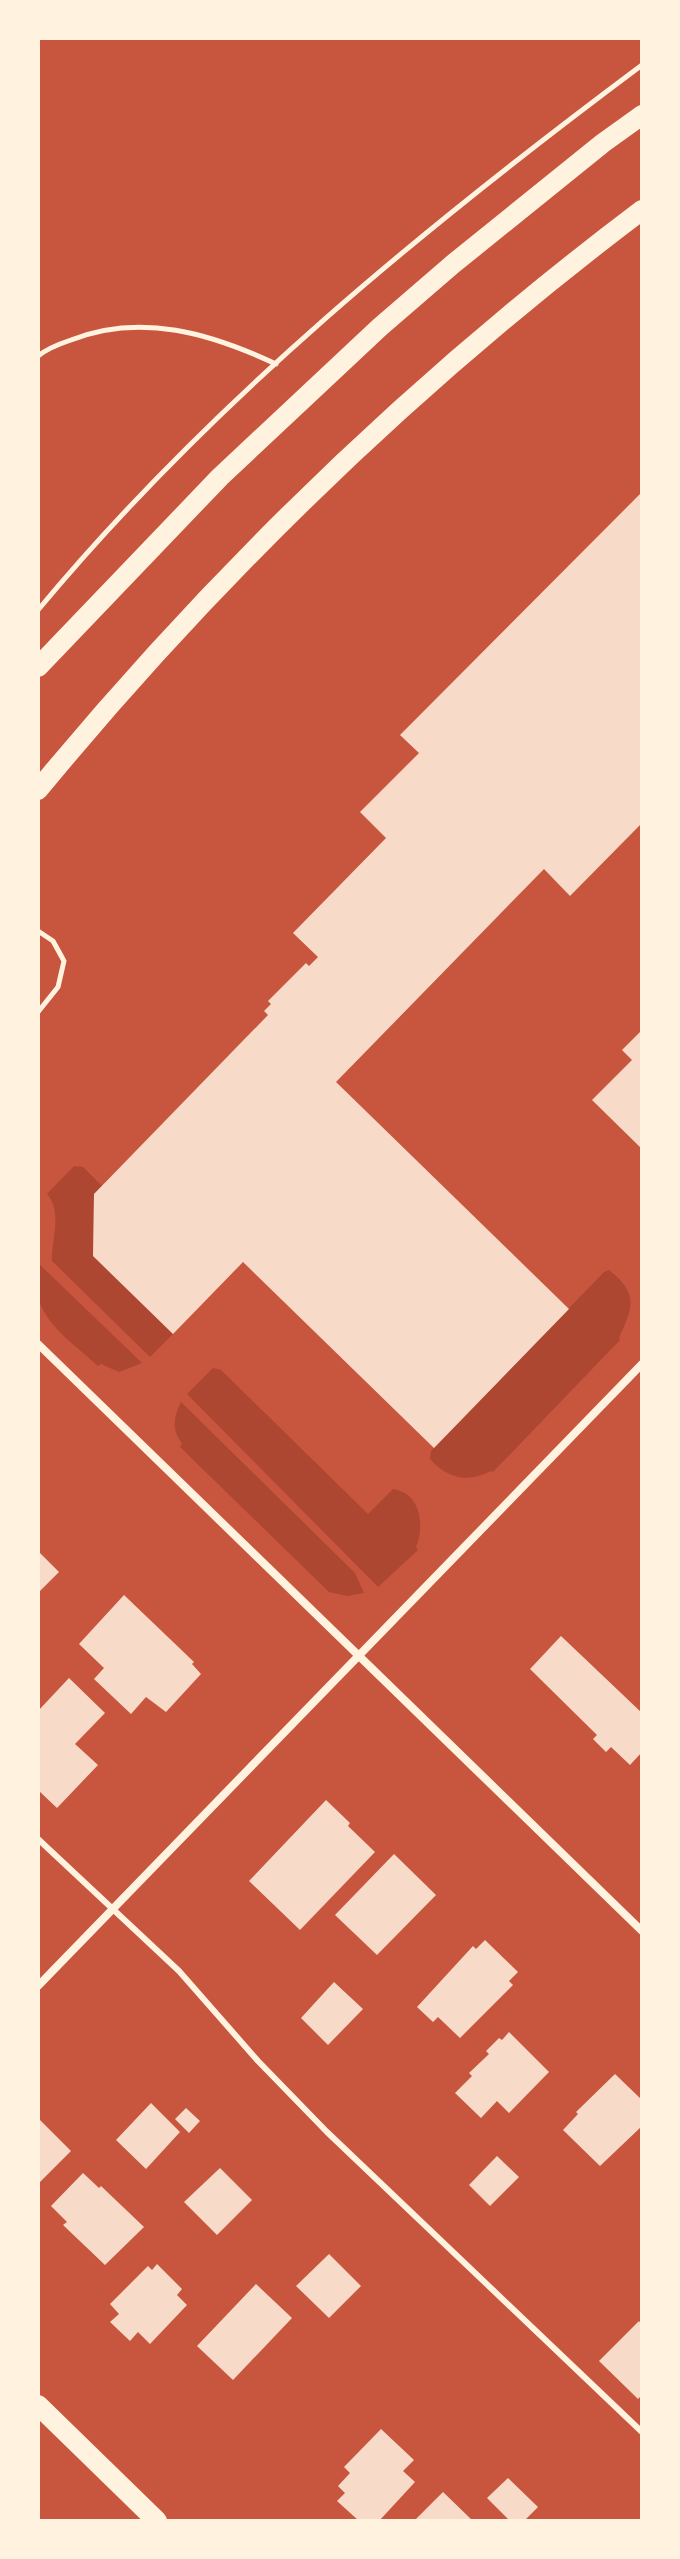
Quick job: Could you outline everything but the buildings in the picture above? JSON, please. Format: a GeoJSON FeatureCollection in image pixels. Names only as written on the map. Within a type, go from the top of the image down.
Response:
{"type":"FeatureCollection","features":[{"type":"Feature","properties":{"kind":"main road"},"geometry":{"type":"LineString","coordinates":[[38,667],[220,477],[380,327],[453,264],[642,115]]}},
{"type":"Feature","properties":{"kind":"main road"},"geometry":{"type":"LineString","coordinates":[[38,790],[171,637],[296,507],[452,364],[642,210]]}},
{"type":"Feature","properties":{"kind":"main road"},"geometry":{"type":"LineString","coordinates":[[38,2405],[157,2521]]}},
{"type":"Feature","properties":{"kind":"street"},"geometry":{"type":"LineString","coordinates":[[38,1344],[642,1931]]}},
{"type":"Feature","properties":{"kind":"street"},"geometry":{"type":"LineString","coordinates":[[38,1986],[642,1364]]}},
{"type":"Feature","properties":{"kind":"lane"},"geometry":{"type":"LineString","coordinates":[[38,1839],[179,1971],[258,2061],[327,2132],[642,2432]]}},
{"type":"Feature","properties":{"kind":"path"},"geometry":{"type":"LineString","coordinates":[[38,610],[83,556],[171,465],[382,268],[642,65]]}},
{"type":"Feature","properties":{"kind":"path"},"geometry":{"type":"LineString","coordinates":[[38,356],[88,333],[128,327],[164,327],[233,344],[276,364]]}},
{"type":"Feature","properties":{"kind":"path"},"geometry":{"type":"LineString","coordinates":[[38,931],[53,941],[64,961],[58,987],[38,1012]]}},
{"type":"Feature","properties":{"kind":"shaded area"},"geometry":{"type":"Polygon","coordinates":[[[74,1166],[83,1167],[102,1186],[94,1194],[93,1256],[173,1334],[150,1357],[52,1261],[55,1218],[52,1201],[47,1194],[74,1166]]]}},
{"type":"Feature","properties":{"kind":"shaded area"},"geometry":{"type":"Polygon","coordinates":[[[38,1263],[142,1363],[119,1372],[101,1364],[98,1366],[62,1334],[41,1305],[38,1263]]]}},
{"type":"Feature","properties":{"kind":"shaded area"},"geometry":{"type":"Polygon","coordinates":[[[609,1270],[619,1278],[629,1294],[630,1309],[620,1340],[493,1472],[466,1478],[451,1475],[437,1466],[430,1459],[431,1451],[609,1270]]]}},
{"type":"Feature","properties":{"kind":"shaded area"},"geometry":{"type":"Polygon","coordinates":[[[213,1368],[221,1370],[368,1514],[393,1489],[410,1497],[420,1520],[418,1550],[378,1587],[187,1394],[213,1368]]]}},
{"type":"Feature","properties":{"kind":"shaded area"},"geometry":{"type":"Polygon","coordinates":[[[181,1402],[355,1573],[364,1593],[347,1596],[329,1592],[180,1447],[182,1443],[175,1423],[181,1402]]]}}]}
